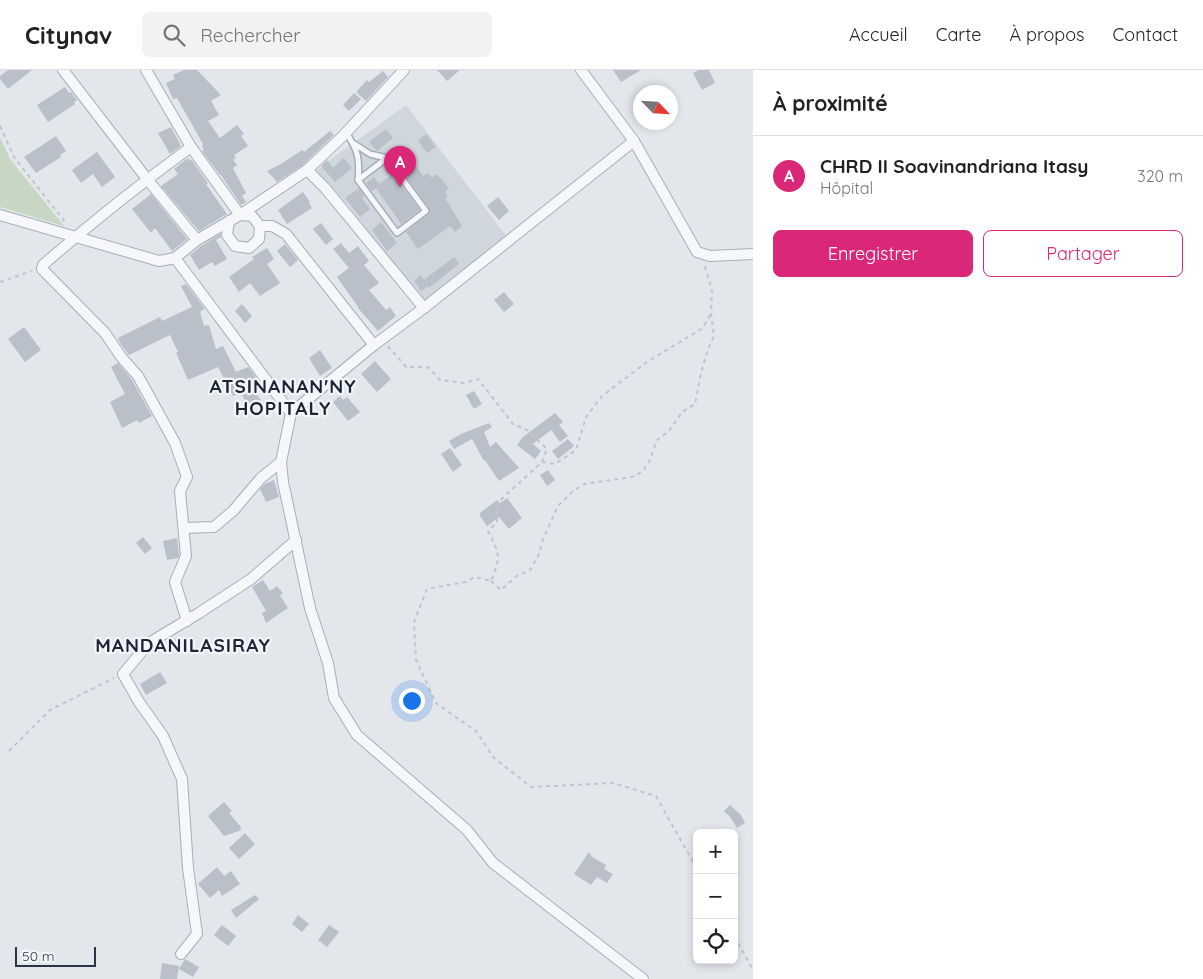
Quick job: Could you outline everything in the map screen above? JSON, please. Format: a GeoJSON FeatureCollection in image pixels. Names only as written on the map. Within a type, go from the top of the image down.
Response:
{"type":"FeatureCollection","features":[{"type":"Feature","properties":{"kind":"street"},"geometry":{"type":"LineString","coordinates":[[63,70],[147,179],[197,240]]}},
{"type":"Feature","properties":{"kind":"street"},"geometry":{"type":"LineString","coordinates":[[146,70],[191,147],[240,214],[252,216],[260,226],[259,239],[248,248],[235,246],[227,235],[229,221]]}},
{"type":"Feature","properties":{"kind":"street"},"geometry":{"type":"LineString","coordinates":[[0,215],[159,262],[175,258],[197,240],[307,170],[346,133],[404,70]]}},
{"type":"Feature","properties":{"kind":"street"},"geometry":{"type":"LineString","coordinates":[[581,70],[634,141],[697,252],[710,256],[753,254]]}},
{"type":"Feature","properties":{"kind":"street"},"geometry":{"type":"LineString","coordinates":[[634,141],[424,308],[378,342],[291,413],[281,462],[283,482],[310,608],[328,663],[334,698],[357,735],[467,830],[493,863],[643,979]]}},
{"type":"Feature","properties":{"kind":"street"},"geometry":{"type":"LineString","coordinates":[[187,621],[175,582],[186,556],[180,491],[187,477],[175,444],[143,385],[106,333],[42,268],[43,264],[76,236],[147,179],[191,147]]}},
{"type":"Feature","properties":{"kind":"street"},"geometry":{"type":"LineString","coordinates":[[307,170],[325,188],[424,308]]}},
{"type":"Feature","properties":{"kind":"street"},"geometry":{"type":"LineString","coordinates":[[260,226],[272,226],[286,234],[378,342]]}},
{"type":"Feature","properties":{"kind":"street"},"geometry":{"type":"LineString","coordinates":[[175,258],[291,413]]}},
{"type":"Feature","properties":{"kind":"street"},"geometry":{"type":"LineString","coordinates":[[184,528],[214,526],[233,511],[261,478],[281,462]]}},
{"type":"Feature","properties":{"kind":"street"},"geometry":{"type":"LineString","coordinates":[[181,954],[197,934],[188,868],[182,779],[163,736],[139,702],[123,674],[149,643],[187,621],[251,579],[296,540]]}},
{"type":"Feature","properties":{"kind":"lane"},"geometry":{"type":"LineString","coordinates":[[346,133],[353,142],[370,154],[387,158],[426,211],[396,233],[358,180],[360,162],[353,142]]}},
{"type":"Feature","properties":{"kind":"lane"},"geometry":{"type":"LineString","coordinates":[[358,180],[387,158]]}},
{"type":"Feature","properties":{"kind":"path"},"geometry":{"type":"LineString","coordinates":[[0,126],[14,157],[64,222]]}},
{"type":"Feature","properties":{"kind":"path"},"geometry":{"type":"LineString","coordinates":[[693,862],[656,796],[612,783],[531,787],[493,757],[477,732],[436,704],[416,660],[414,622],[427,589],[465,582],[474,577],[491,581],[501,590],[517,576],[530,570],[539,554],[543,539],[558,506],[584,484],[632,477],[642,472],[650,460],[657,440],[669,431],[682,412],[695,404],[701,373],[714,336],[711,313],[712,291],[706,267],[697,252]]}},
{"type":"Feature","properties":{"kind":"path"},"geometry":{"type":"LineString","coordinates":[[0,282],[42,268]]}},
{"type":"Feature","properties":{"kind":"path"},"geometry":{"type":"LineString","coordinates":[[542,462],[555,464],[576,450],[586,417],[602,396],[647,362],[703,328],[711,313]]}},
{"type":"Feature","properties":{"kind":"path"},"geometry":{"type":"LineString","coordinates":[[378,342],[406,367],[428,367],[440,380],[464,383],[478,379],[513,424],[527,430],[547,449],[542,462],[497,503],[497,522],[488,531],[498,550],[498,564],[491,581]]}},
{"type":"Feature","properties":{"kind":"path"},"geometry":{"type":"LineString","coordinates":[[9,751],[50,710],[123,674]]}},
{"type":"Feature","properties":{"kind":"path"},"geometry":{"type":"LineString","coordinates":[[738,943],[753,970]]}},
{"type":"Feature","properties":{"kind":"shaded area"},"geometry":{"type":"Polygon","coordinates":[[[406,105],[507,237],[425,304],[348,205],[316,170],[406,105]]]}},
{"type":"Feature","properties":{"kind":"green space"},"geometry":{"type":"Polygon","coordinates":[[[0,137],[10,159],[64,226],[0,207],[0,137]]]}},
{"type":"Feature","properties":{"kind":"building"},"geometry":{"type":"Polygon","coordinates":[[[8,70],[32,70],[8,89],[0,79],[0,76],[8,70]]]}},
{"type":"Feature","properties":{"kind":"building"},"geometry":{"type":"Polygon","coordinates":[[[184,70],[197,70],[221,95],[211,101],[219,115],[208,121],[220,138],[237,125],[244,134],[241,136],[248,146],[234,155],[236,158],[233,160],[237,165],[233,168],[246,193],[242,196],[246,202],[241,205],[202,151],[204,150],[203,144],[177,98],[173,99],[166,83],[175,79],[173,75],[184,70]]]}},
{"type":"Feature","properties":{"kind":"building"},"geometry":{"type":"Polygon","coordinates":[[[437,70],[460,70],[447,81],[437,70]]]}},
{"type":"Feature","properties":{"kind":"building"},"geometry":{"type":"Polygon","coordinates":[[[613,70],[641,70],[621,82],[613,70]]]}},
{"type":"Feature","properties":{"kind":"building"},"geometry":{"type":"Polygon","coordinates":[[[699,70],[709,70],[715,83],[702,90],[693,73],[699,70]]]}},
{"type":"Feature","properties":{"kind":"building"},"geometry":{"type":"Polygon","coordinates":[[[383,71],[388,77],[366,101],[356,92],[367,80],[369,82],[383,71]]]}},
{"type":"Feature","properties":{"kind":"building"},"geometry":{"type":"Polygon","coordinates":[[[65,87],[77,100],[74,102],[75,104],[48,122],[37,105],[65,87]]]}},
{"type":"Feature","properties":{"kind":"building"},"geometry":{"type":"Polygon","coordinates":[[[354,93],[361,99],[349,111],[343,105],[354,93]]]}},
{"type":"Feature","properties":{"kind":"building"},"geometry":{"type":"Polygon","coordinates":[[[171,127],[181,146],[170,154],[158,133],[171,127]]]}},
{"type":"Feature","properties":{"kind":"building"},"geometry":{"type":"Polygon","coordinates":[[[386,129],[393,138],[377,151],[369,142],[386,129]]]}},
{"type":"Feature","properties":{"kind":"building"},"geometry":{"type":"Polygon","coordinates":[[[330,131],[334,135],[303,165],[277,182],[267,171],[302,150],[304,152],[330,131]]]}},
{"type":"Feature","properties":{"kind":"building"},"geometry":{"type":"Polygon","coordinates":[[[426,134],[436,147],[427,153],[418,141],[426,134]]]}},
{"type":"Feature","properties":{"kind":"building"},"geometry":{"type":"Polygon","coordinates":[[[56,136],[66,151],[60,155],[61,157],[36,173],[24,157],[56,136]]]}},
{"type":"Feature","properties":{"kind":"building"},"geometry":{"type":"Polygon","coordinates":[[[405,150],[423,176],[428,173],[432,178],[437,174],[449,188],[445,192],[448,196],[445,198],[462,226],[455,232],[450,226],[418,249],[406,232],[429,214],[430,210],[393,159],[405,150]]]}},
{"type":"Feature","properties":{"kind":"building"},"geometry":{"type":"Polygon","coordinates":[[[97,152],[115,177],[102,187],[93,174],[81,183],[72,170],[97,152]]]}},
{"type":"Feature","properties":{"kind":"building"},"geometry":{"type":"Polygon","coordinates":[[[188,158],[190,161],[191,159],[208,183],[206,184],[227,214],[199,231],[161,186],[178,174],[174,169],[188,158]]]}},
{"type":"Feature","properties":{"kind":"building"},"geometry":{"type":"Polygon","coordinates":[[[344,158],[352,168],[335,182],[321,166],[327,160],[333,168],[344,158]]]}},
{"type":"Feature","properties":{"kind":"building"},"geometry":{"type":"Polygon","coordinates":[[[393,174],[420,210],[401,224],[376,188],[372,191],[366,183],[374,177],[379,184],[393,174]]]}},
{"type":"Feature","properties":{"kind":"building"},"geometry":{"type":"Polygon","coordinates":[[[359,188],[364,196],[362,198],[370,209],[360,217],[345,198],[359,188]]]}},
{"type":"Feature","properties":{"kind":"building"},"geometry":{"type":"Polygon","coordinates":[[[303,192],[312,208],[287,224],[278,210],[303,192]]]}},
{"type":"Feature","properties":{"kind":"building"},"geometry":{"type":"Polygon","coordinates":[[[151,194],[187,239],[172,251],[155,228],[151,233],[132,209],[151,194]]]}},
{"type":"Feature","properties":{"kind":"building"},"geometry":{"type":"Polygon","coordinates":[[[498,197],[509,211],[499,220],[487,206],[498,197]]]}},
{"type":"Feature","properties":{"kind":"building"},"geometry":{"type":"Polygon","coordinates":[[[381,222],[397,243],[387,251],[372,230],[381,222]]]}},
{"type":"Feature","properties":{"kind":"building"},"geometry":{"type":"Polygon","coordinates":[[[321,223],[333,239],[326,245],[313,229],[321,223]]]}},
{"type":"Feature","properties":{"kind":"building"},"geometry":{"type":"Polygon","coordinates":[[[220,234],[221,237],[216,240],[227,259],[215,266],[212,262],[199,270],[190,255],[220,234]]]}},
{"type":"Feature","properties":{"kind":"building"},"geometry":{"type":"Polygon","coordinates":[[[341,243],[349,253],[358,246],[369,261],[364,265],[379,283],[369,290],[386,310],[390,307],[396,316],[378,331],[357,307],[337,277],[349,268],[333,249],[341,243]]]}},
{"type":"Feature","properties":{"kind":"building"},"geometry":{"type":"Polygon","coordinates":[[[285,244],[298,260],[290,267],[277,251],[285,244]]]}},
{"type":"Feature","properties":{"kind":"building"},"geometry":{"type":"Polygon","coordinates":[[[267,248],[274,259],[267,264],[280,283],[260,296],[250,283],[239,292],[229,277],[254,259],[252,257],[267,248]]]}},
{"type":"Feature","properties":{"kind":"building"},"geometry":{"type":"Polygon","coordinates":[[[454,257],[459,264],[429,288],[428,286],[421,291],[414,281],[421,275],[424,280],[454,257]]]}},
{"type":"Feature","properties":{"kind":"building"},"geometry":{"type":"Polygon","coordinates":[[[186,284],[204,308],[200,312],[204,326],[209,325],[216,349],[223,346],[236,372],[248,367],[262,385],[253,390],[261,400],[251,408],[240,393],[233,396],[218,367],[188,380],[170,335],[129,355],[120,343],[118,338],[160,317],[162,321],[192,307],[181,286],[186,284]]]}},
{"type":"Feature","properties":{"kind":"building"},"geometry":{"type":"Polygon","coordinates":[[[504,292],[514,304],[504,312],[494,300],[504,292]]]}},
{"type":"Feature","properties":{"kind":"building"},"geometry":{"type":"Polygon","coordinates":[[[242,304],[252,316],[245,323],[235,311],[242,304]]]}},
{"type":"Feature","properties":{"kind":"building"},"geometry":{"type":"Polygon","coordinates":[[[24,327],[41,350],[25,362],[8,339],[24,327]]]}},
{"type":"Feature","properties":{"kind":"building"},"geometry":{"type":"Polygon","coordinates":[[[320,350],[332,368],[320,376],[309,358],[320,350]]]}},
{"type":"Feature","properties":{"kind":"building"},"geometry":{"type":"Polygon","coordinates":[[[375,361],[391,379],[377,392],[361,374],[375,361]]]}},
{"type":"Feature","properties":{"kind":"building"},"geometry":{"type":"Polygon","coordinates":[[[118,363],[132,380],[152,416],[139,423],[137,420],[122,428],[110,402],[125,394],[111,367],[118,363]]]}},
{"type":"Feature","properties":{"kind":"building"},"geometry":{"type":"Polygon","coordinates":[[[474,391],[482,404],[474,409],[466,395],[474,391]]]}},
{"type":"Feature","properties":{"kind":"building"},"geometry":{"type":"Polygon","coordinates":[[[340,396],[343,400],[347,397],[360,412],[348,421],[333,402],[340,396]]]}},
{"type":"Feature","properties":{"kind":"building"},"geometry":{"type":"Polygon","coordinates":[[[555,413],[563,422],[559,425],[568,436],[560,442],[551,430],[533,444],[541,451],[535,459],[517,445],[523,437],[555,413]]]}},
{"type":"Feature","properties":{"kind":"building"},"geometry":{"type":"Polygon","coordinates":[[[489,423],[492,427],[484,432],[490,447],[496,442],[519,468],[499,481],[484,461],[472,439],[454,449],[449,441],[489,423]]]}},
{"type":"Feature","properties":{"kind":"building"},"geometry":{"type":"Polygon","coordinates":[[[568,439],[574,446],[558,459],[552,451],[568,439]]]}},
{"type":"Feature","properties":{"kind":"building"},"geometry":{"type":"Polygon","coordinates":[[[450,448],[462,465],[453,472],[441,454],[450,448]]]}},
{"type":"Feature","properties":{"kind":"building"},"geometry":{"type":"Polygon","coordinates":[[[548,470],[555,480],[547,486],[540,475],[548,470]]]}},
{"type":"Feature","properties":{"kind":"building"},"geometry":{"type":"Polygon","coordinates":[[[274,480],[279,497],[266,502],[260,489],[265,484],[274,480]]]}},
{"type":"Feature","properties":{"kind":"building"},"geometry":{"type":"Polygon","coordinates":[[[507,498],[522,518],[509,529],[499,517],[487,526],[480,513],[497,500],[500,503],[507,498]]]}},
{"type":"Feature","properties":{"kind":"building"},"geometry":{"type":"Polygon","coordinates":[[[143,537],[152,548],[145,554],[136,543],[143,537]]]}},
{"type":"Feature","properties":{"kind":"building"},"geometry":{"type":"Polygon","coordinates":[[[177,538],[178,558],[167,560],[163,541],[177,538]]]}},
{"type":"Feature","properties":{"kind":"building"},"geometry":{"type":"Polygon","coordinates":[[[263,580],[270,591],[277,586],[283,593],[280,595],[288,608],[266,623],[262,613],[266,611],[252,587],[263,580]]]}},
{"type":"Feature","properties":{"kind":"building"},"geometry":{"type":"Polygon","coordinates":[[[180,637],[185,651],[177,654],[171,641],[180,637]]]}},
{"type":"Feature","properties":{"kind":"building"},"geometry":{"type":"Polygon","coordinates":[[[160,672],[167,683],[146,695],[140,684],[160,672]]]}},
{"type":"Feature","properties":{"kind":"building"},"geometry":{"type":"Polygon","coordinates":[[[224,802],[232,811],[229,813],[242,830],[224,836],[208,816],[224,802]]]}},
{"type":"Feature","properties":{"kind":"building"},"geometry":{"type":"Polygon","coordinates":[[[730,805],[741,815],[745,823],[737,828],[724,811],[730,805]]]}},
{"type":"Feature","properties":{"kind":"building"},"geometry":{"type":"Polygon","coordinates":[[[245,833],[255,844],[239,859],[229,848],[245,833]]]}},
{"type":"Feature","properties":{"kind":"building"},"geometry":{"type":"Polygon","coordinates":[[[589,852],[592,857],[606,865],[604,869],[613,874],[607,883],[597,877],[591,885],[574,874],[589,852]]]}},
{"type":"Feature","properties":{"kind":"building"},"geometry":{"type":"Polygon","coordinates":[[[217,867],[224,876],[231,871],[240,884],[222,896],[219,890],[210,898],[198,884],[217,867]]]}},
{"type":"Feature","properties":{"kind":"building"},"geometry":{"type":"Polygon","coordinates":[[[255,895],[259,899],[236,918],[231,910],[255,895]]]}},
{"type":"Feature","properties":{"kind":"building"},"geometry":{"type":"Polygon","coordinates":[[[298,915],[309,924],[302,932],[292,924],[298,915]]]}},
{"type":"Feature","properties":{"kind":"building"},"geometry":{"type":"Polygon","coordinates":[[[222,925],[236,936],[228,946],[214,935],[222,925]]]}},
{"type":"Feature","properties":{"kind":"building"},"geometry":{"type":"Polygon","coordinates":[[[329,925],[339,932],[327,947],[318,940],[329,925]]]}},
{"type":"Feature","properties":{"kind":"building"},"geometry":{"type":"Polygon","coordinates":[[[185,959],[199,967],[193,977],[179,969],[185,959]]]}},
{"type":"Feature","properties":{"kind":"building"},"geometry":{"type":"Polygon","coordinates":[[[162,963],[179,966],[177,979],[160,979],[162,963]]]}},
{"type":"Feature","properties":{"kind":"place","name":"CHRD II Soavinandriana Itasy"},"geometry":{"type":"Point","coordinates":[400,187]}},
{"type":"Feature","properties":{"kind":"district","name":"ATSINANAN'NY HOPITALY"},"geometry":{"type":"Point","coordinates":[283,397]}},
{"type":"Feature","properties":{"kind":"district","name":"MANDANILASIRAY"},"geometry":{"type":"Point","coordinates":[183,645]}}]}
